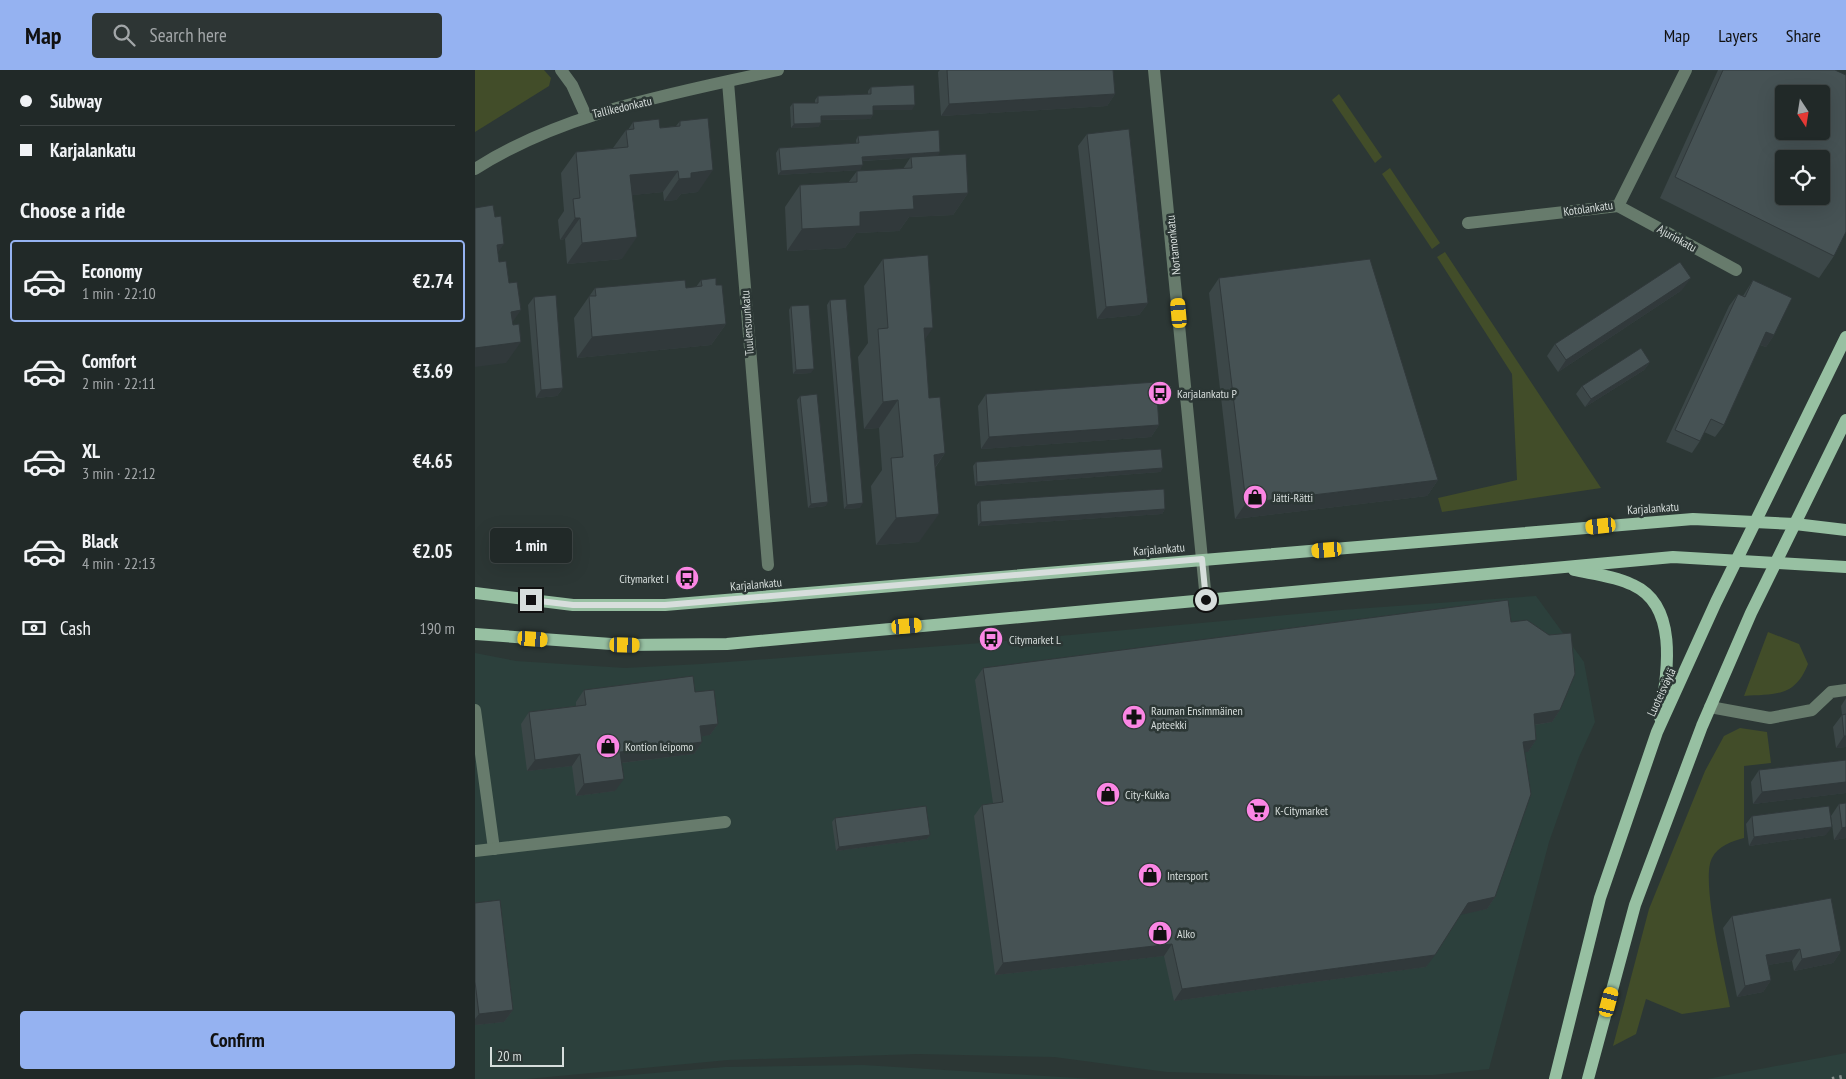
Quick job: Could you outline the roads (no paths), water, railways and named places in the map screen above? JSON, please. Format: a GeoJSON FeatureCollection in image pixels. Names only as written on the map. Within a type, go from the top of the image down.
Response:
{"type":"FeatureCollection","features":[{"type":"Feature","properties":{"kind":"main road","name":"Luoteisväylä"},"geometry":{"type":"LineString","coordinates":[[1555,1079],[1600,898],[1657,732],[1716,602],[1757,522],[1846,337]]}},
{"type":"Feature","properties":{"kind":"main road"},"geometry":{"type":"LineString","coordinates":[[1589,1079],[1635,905],[1710,708],[1751,613],[1846,420]]}},
{"type":"Feature","properties":{"kind":"main road","name":"Karjalankatu"},"geometry":{"type":"LineString","coordinates":[[475,594],[573,605],[665,605],[1693,519],[1795,524],[1846,530]]}},
{"type":"Feature","properties":{"kind":"main road"},"geometry":{"type":"LineString","coordinates":[[475,634],[625,645],[727,644],[1673,557],[1846,567]]}},
{"type":"Feature","properties":{"kind":"main road"},"geometry":{"type":"LineString","coordinates":[[1559,567],[1623,580],[1645,593],[1657,610],[1666,628],[1667,649],[1667,670],[1657,732]]}},
{"type":"Feature","properties":{"kind":"street"},"geometry":{"type":"LineString","coordinates":[[561,70],[572,85],[586,116]]}},
{"type":"Feature","properties":{"kind":"street","name":"Tallikedonkatu"},"geometry":{"type":"LineString","coordinates":[[475,169],[525,140],[586,116],[778,70]]}},
{"type":"Feature","properties":{"kind":"street","name":"Nortamonkatu"},"geometry":{"type":"LineString","coordinates":[[1154,70],[1206,600]]}},
{"type":"Feature","properties":{"kind":"street","name":"Kotolankatu"},"geometry":{"type":"LineString","coordinates":[[1468,223],[1618,206],[1686,70]]}},
{"type":"Feature","properties":{"kind":"street","name":"Tuulensuunkatu"},"geometry":{"type":"LineString","coordinates":[[728,82],[768,565]]}},
{"type":"Feature","properties":{"kind":"street","name":"Ajurinkatu"},"geometry":{"type":"LineString","coordinates":[[1618,206],[1736,270]]}},
{"type":"Feature","properties":{"kind":"street"},"geometry":{"type":"LineString","coordinates":[[1710,708],[1770,718],[1812,710],[1831,692],[1846,690]]}},
{"type":"Feature","properties":{"kind":"street"},"geometry":{"type":"LineString","coordinates":[[475,710],[494,849]]}},
{"type":"Feature","properties":{"kind":"street"},"geometry":{"type":"LineString","coordinates":[[475,851],[725,822]]}},
{"type":"Feature","properties":{"kind":"railway"},"geometry":{"type":"LineString","coordinates":[[1832,1079],[1846,1076]]}},
{"type":"Feature","properties":{"kind":"place","name":"Karjalankatu P"},"geometry":{"type":"Point","coordinates":[1160,393]}},
{"type":"Feature","properties":{"kind":"place","name":"Jätti-Rätti"},"geometry":{"type":"Point","coordinates":[1255,497]}},
{"type":"Feature","properties":{"kind":"place","name":"Citymarket I"},"geometry":{"type":"Point","coordinates":[687,578]}},
{"type":"Feature","properties":{"kind":"place","name":"Citymarket L"},"geometry":{"type":"Point","coordinates":[991,639]}},
{"type":"Feature","properties":{"kind":"place","name":"Rauman Ensimmäinen Apteekki"},"geometry":{"type":"Point","coordinates":[1134,717]}},
{"type":"Feature","properties":{"kind":"place","name":"Kontion leipomo"},"geometry":{"type":"Point","coordinates":[608,746]}},
{"type":"Feature","properties":{"kind":"place","name":"City-Kukka"},"geometry":{"type":"Point","coordinates":[1108,794]}},
{"type":"Feature","properties":{"kind":"place","name":"K-Citymarket"},"geometry":{"type":"Point","coordinates":[1258,810]}},
{"type":"Feature","properties":{"kind":"place","name":"Intersport"},"geometry":{"type":"Point","coordinates":[1150,875]}},
{"type":"Feature","properties":{"kind":"place","name":"Alko"},"geometry":{"type":"Point","coordinates":[1160,933]}}]}
